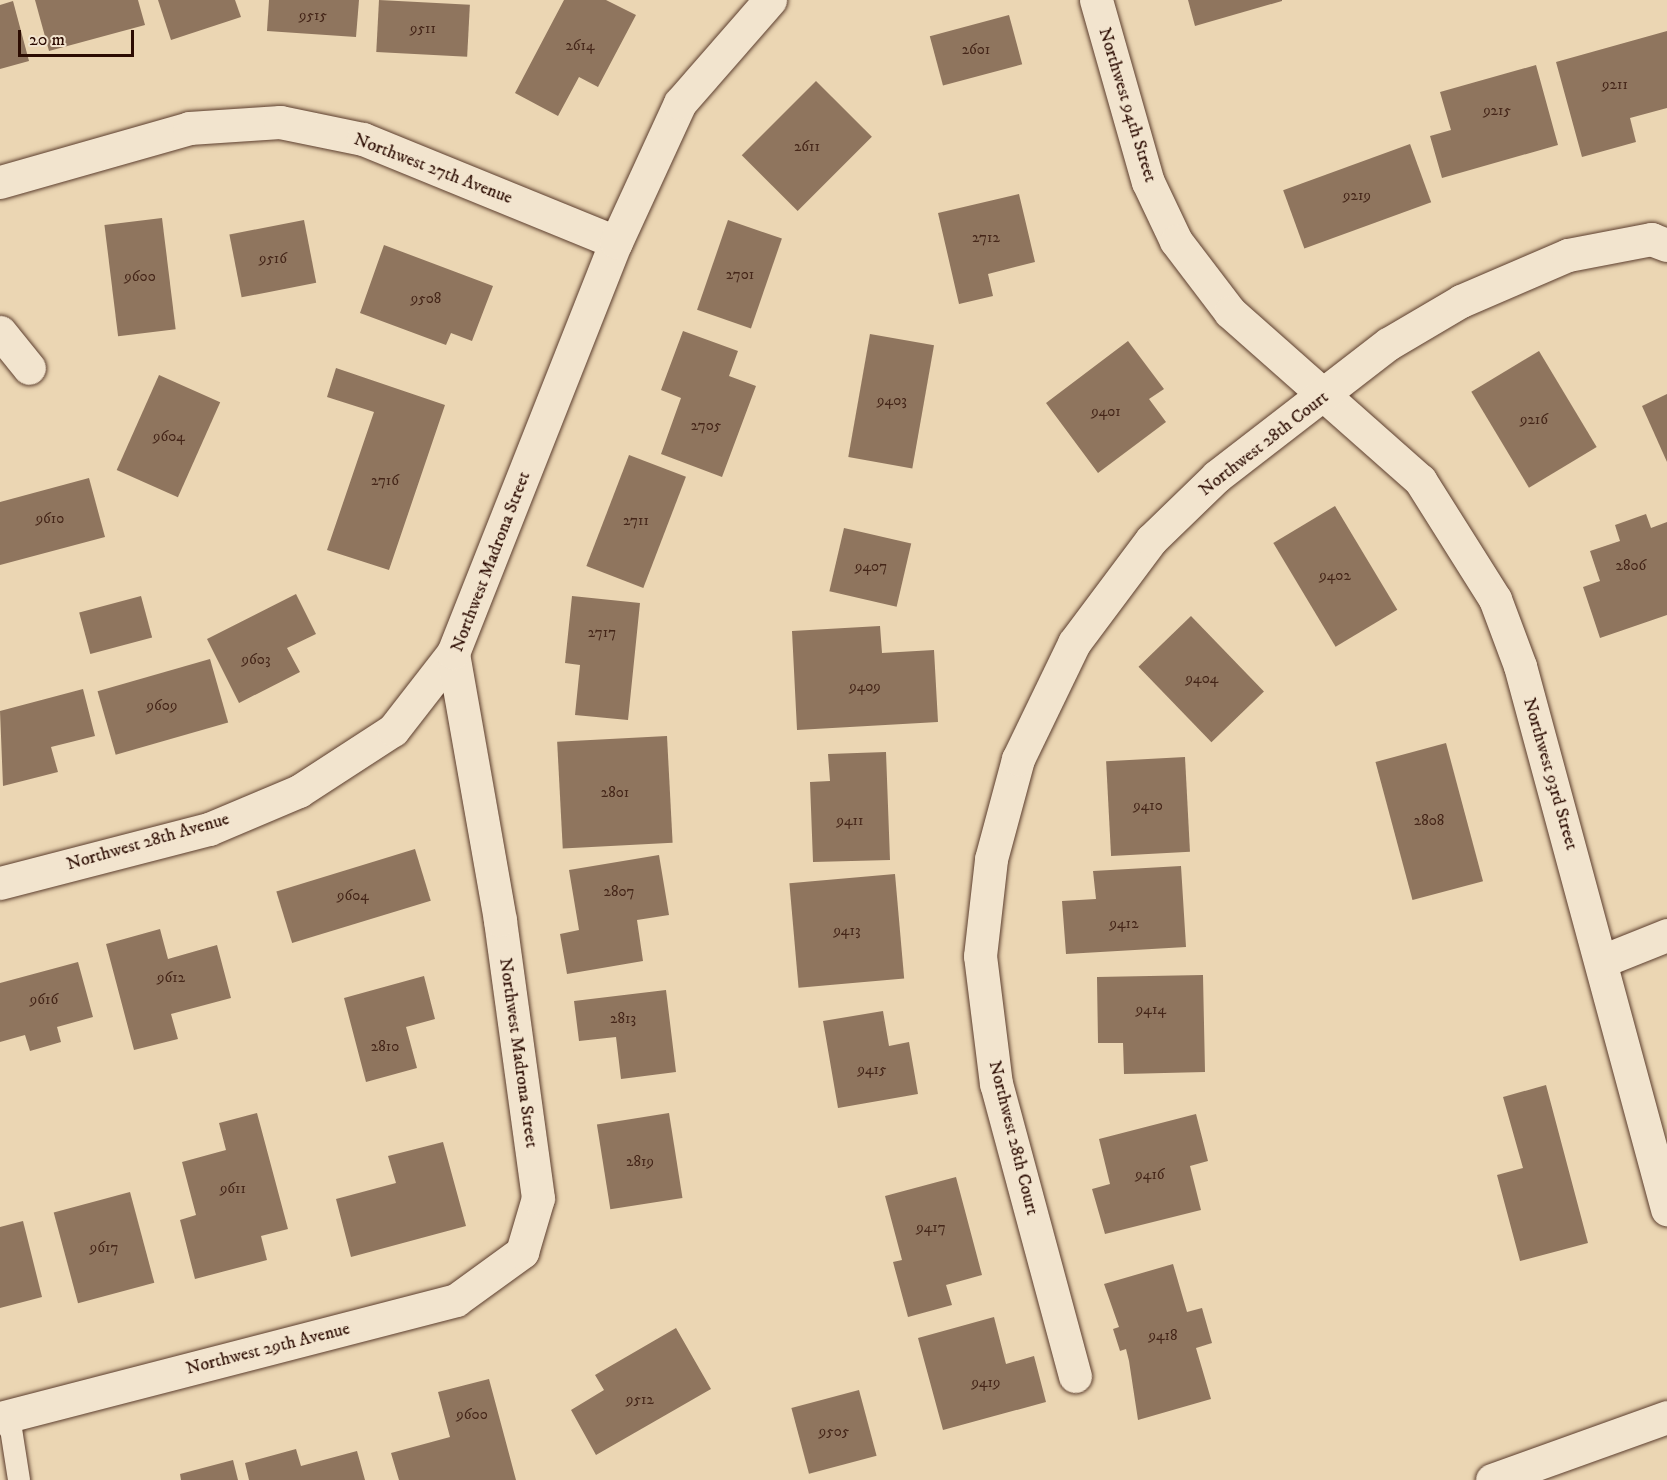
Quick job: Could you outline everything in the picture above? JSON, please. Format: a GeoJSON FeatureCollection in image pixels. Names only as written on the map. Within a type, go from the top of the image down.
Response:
{"type":"FeatureCollection","features":[{"type":"Feature","properties":{"kind":"street","name":"Northwest Madrona Street"},"geometry":{"type":"LineString","coordinates":[[522,1252],[538,1198],[500,920],[453,653],[616,242],[680,103],[770,0]]}},
{"type":"Feature","properties":{"kind":"street","name":"Northwest 94th Street"},"geometry":{"type":"LineString","coordinates":[[1096,0],[1144,172],[1176,241],[1230,312],[1327,394]]}},
{"type":"Feature","properties":{"kind":"street","name":"Northwest 27th Avenue"},"geometry":{"type":"LineString","coordinates":[[0,182],[189,128],[280,122],[363,139],[616,242]]}},
{"type":"Feature","properties":{"kind":"street","name":"Northwest 28th Court"},"geometry":{"type":"LineString","coordinates":[[1075,1376],[996,1084],[980,956],[992,859],[1018,759],[1074,643],[1151,540],[1217,476],[1327,394],[1388,344],[1483,291],[1568,255],[1651,239],[1667,245]]}},
{"type":"Feature","properties":{"kind":"street"},"geometry":{"type":"LineString","coordinates":[[0,332],[28,368]]}},
{"type":"Feature","properties":{"kind":"street","name":"Northwest 93rd Street"},"geometry":{"type":"LineString","coordinates":[[1327,394],[1420,480],[1495,599],[1520,666],[1602,961],[1667,1209]]}},
{"type":"Feature","properties":{"kind":"street","name":"Northwest 28th Avenue"},"geometry":{"type":"LineString","coordinates":[[0,883],[209,829],[299,791],[393,730],[453,653]]}},
{"type":"Feature","properties":{"kind":"street"},"geometry":{"type":"LineString","coordinates":[[1602,961],[1667,935]]}},
{"type":"Feature","properties":{"kind":"street","name":"Northwest 29th Avenue"},"geometry":{"type":"LineString","coordinates":[[4,1417],[456,1300],[522,1252]]}},
{"type":"Feature","properties":{"kind":"street"},"geometry":{"type":"LineString","coordinates":[[1492,1480],[1667,1417]]}},
{"type":"Feature","properties":{"kind":"lane"},"geometry":{"type":"LineString","coordinates":[[4,1417],[19,1480]]}},
{"type":"Feature","properties":{"kind":"building"},"geometry":{"type":"Polygon","coordinates":[[[35,0],[138,0],[145,25],[49,51],[35,0]]]}},
{"type":"Feature","properties":{"kind":"building"},"geometry":{"type":"Polygon","coordinates":[[[158,0],[235,0],[241,17],[171,40],[158,0]]]}},
{"type":"Feature","properties":{"kind":"building"},"geometry":{"type":"Polygon","coordinates":[[[269,0],[359,0],[356,37],[267,31],[269,0]]]}},
{"type":"Feature","properties":{"kind":"building"},"geometry":{"type":"Polygon","coordinates":[[[379,0],[470,5],[467,57],[376,52],[379,0]]]}},
{"type":"Feature","properties":{"kind":"building"},"geometry":{"type":"Polygon","coordinates":[[[564,0],[606,0],[636,15],[598,87],[579,77],[558,116],[515,93],[564,0]]]}},
{"type":"Feature","properties":{"kind":"building"},"geometry":{"type":"Polygon","coordinates":[[[1188,0],[1282,0],[1282,1],[1195,26],[1188,0]]]}},
{"type":"Feature","properties":{"kind":"building"},"geometry":{"type":"Polygon","coordinates":[[[13,1],[29,61],[0,69],[0,5],[13,1]]]}},
{"type":"Feature","properties":{"kind":"building"},"geometry":{"type":"Polygon","coordinates":[[[1009,15],[1022,64],[943,85],[930,36],[1009,15]]]}},
{"type":"Feature","properties":{"kind":"building"},"geometry":{"type":"Polygon","coordinates":[[[1667,31],[1667,108],[1630,118],[1636,142],[1582,157],[1556,62],[1667,31]]]}},
{"type":"Feature","properties":{"kind":"building"},"geometry":{"type":"Polygon","coordinates":[[[1536,65],[1558,145],[1442,178],[1430,136],[1451,130],[1440,92],[1536,65]]]}},
{"type":"Feature","properties":{"kind":"building"},"geometry":{"type":"Polygon","coordinates":[[[816,81],[872,137],[798,211],[742,155],[816,81]]]}},
{"type":"Feature","properties":{"kind":"building"},"geometry":{"type":"Polygon","coordinates":[[[1410,144],[1431,202],[1304,248],[1283,190],[1410,144]]]}},
{"type":"Feature","properties":{"kind":"building"},"geometry":{"type":"Polygon","coordinates":[[[1019,194],[1035,262],[988,274],[993,296],[959,304],[938,213],[1019,194]]]}},
{"type":"Feature","properties":{"kind":"building"},"geometry":{"type":"Polygon","coordinates":[[[162,218],[176,329],[118,336],[104,225],[162,218]]]}},
{"type":"Feature","properties":{"kind":"building"},"geometry":{"type":"Polygon","coordinates":[[[304,220],[316,283],[242,297],[229,235],[304,220]]]}},
{"type":"Feature","properties":{"kind":"building"},"geometry":{"type":"Polygon","coordinates":[[[728,220],[782,239],[751,328],[697,310],[728,220]]]}},
{"type":"Feature","properties":{"kind":"building"},"geometry":{"type":"Polygon","coordinates":[[[384,245],[493,286],[472,341],[451,333],[446,345],[360,313],[384,245]]]}},
{"type":"Feature","properties":{"kind":"building"},"geometry":{"type":"Polygon","coordinates":[[[683,331],[738,351],[729,376],[756,386],[722,477],[661,454],[681,398],[661,390],[683,331]]]}},
{"type":"Feature","properties":{"kind":"building"},"geometry":{"type":"Polygon","coordinates":[[[870,334],[934,345],[912,468],[848,457],[870,334]]]}},
{"type":"Feature","properties":{"kind":"building"},"geometry":{"type":"Polygon","coordinates":[[[1128,341],[1164,389],[1149,399],[1166,422],[1098,473],[1046,403],[1128,341]]]}},
{"type":"Feature","properties":{"kind":"building"},"geometry":{"type":"Polygon","coordinates":[[[1539,351],[1597,447],[1529,488],[1471,392],[1539,351]]]}},
{"type":"Feature","properties":{"kind":"building"},"geometry":{"type":"Polygon","coordinates":[[[336,368],[445,405],[389,570],[327,550],[374,412],[327,397],[336,368]]]}},
{"type":"Feature","properties":{"kind":"building"},"geometry":{"type":"Polygon","coordinates":[[[159,375],[220,402],[178,497],[117,470],[159,375]]]}},
{"type":"Feature","properties":{"kind":"building"},"geometry":{"type":"Polygon","coordinates":[[[1667,394],[1667,462],[1642,406],[1667,394]]]}},
{"type":"Feature","properties":{"kind":"building"},"geometry":{"type":"Polygon","coordinates":[[[629,455],[686,477],[643,588],[586,566],[629,455]]]}},
{"type":"Feature","properties":{"kind":"building"},"geometry":{"type":"Polygon","coordinates":[[[89,478],[105,537],[0,565],[0,502],[89,478]]]}},
{"type":"Feature","properties":{"kind":"building"},"geometry":{"type":"Polygon","coordinates":[[[1335,506],[1397,610],[1336,647],[1273,543],[1335,506]]]}},
{"type":"Feature","properties":{"kind":"building"},"geometry":{"type":"Polygon","coordinates":[[[1646,514],[1651,528],[1667,522],[1667,615],[1600,638],[1583,587],[1600,581],[1590,551],[1620,541],[1615,525],[1646,514]]]}},
{"type":"Feature","properties":{"kind":"building"},"geometry":{"type":"Polygon","coordinates":[[[844,528],[911,544],[897,607],[829,591],[844,528]]]}},
{"type":"Feature","properties":{"kind":"building"},"geometry":{"type":"Polygon","coordinates":[[[296,594],[316,634],[287,648],[300,672],[239,703],[207,639],[296,594]]]}},
{"type":"Feature","properties":{"kind":"building"},"geometry":{"type":"Polygon","coordinates":[[[141,596],[152,638],[90,654],[79,613],[141,596]]]}},
{"type":"Feature","properties":{"kind":"building"},"geometry":{"type":"Polygon","coordinates":[[[572,596],[640,603],[628,720],[575,715],[580,665],[565,663],[572,596]]]}},
{"type":"Feature","properties":{"kind":"building"},"geometry":{"type":"Polygon","coordinates":[[[1191,616],[1264,692],[1211,742],[1138,667],[1191,616]]]}},
{"type":"Feature","properties":{"kind":"building"},"geometry":{"type":"Polygon","coordinates":[[[880,626],[882,653],[934,650],[938,722],[797,730],[792,631],[880,626]]]}},
{"type":"Feature","properties":{"kind":"building"},"geometry":{"type":"Polygon","coordinates":[[[210,659],[228,722],[116,755],[98,691],[210,659]]]}},
{"type":"Feature","properties":{"kind":"building"},"geometry":{"type":"Polygon","coordinates":[[[83,689],[95,736],[51,747],[58,772],[3,786],[0,711],[83,689]]]}},
{"type":"Feature","properties":{"kind":"building"},"geometry":{"type":"Polygon","coordinates":[[[667,736],[673,843],[563,849],[557,742],[667,736]]]}},
{"type":"Feature","properties":{"kind":"building"},"geometry":{"type":"Polygon","coordinates":[[[1446,743],[1483,881],[1412,900],[1375,762],[1446,743]]]}},
{"type":"Feature","properties":{"kind":"building"},"geometry":{"type":"Polygon","coordinates":[[[886,752],[890,860],[813,862],[810,782],[830,781],[828,754],[886,752]]]}},
{"type":"Feature","properties":{"kind":"building"},"geometry":{"type":"Polygon","coordinates":[[[1185,757],[1190,852],[1111,856],[1106,761],[1185,757]]]}},
{"type":"Feature","properties":{"kind":"building"},"geometry":{"type":"Polygon","coordinates":[[[415,849],[431,901],[292,943],[276,891],[415,849]]]}},
{"type":"Feature","properties":{"kind":"building"},"geometry":{"type":"Polygon","coordinates":[[[659,855],[669,915],[637,920],[643,961],[567,974],[560,934],[579,930],[569,870],[659,855]]]}},
{"type":"Feature","properties":{"kind":"building"},"geometry":{"type":"Polygon","coordinates":[[[1181,866],[1186,947],[1066,954],[1062,901],[1096,899],[1093,871],[1181,866]]]}},
{"type":"Feature","properties":{"kind":"building"},"geometry":{"type":"Polygon","coordinates":[[[895,874],[904,979],[799,988],[789,883],[895,874]]]}},
{"type":"Feature","properties":{"kind":"building"},"geometry":{"type":"Polygon","coordinates":[[[160,929],[168,959],[217,945],[231,998],[171,1014],[178,1039],[134,1050],[106,944],[160,929]]]}},
{"type":"Feature","properties":{"kind":"building"},"geometry":{"type":"Polygon","coordinates":[[[78,962],[93,1017],[57,1027],[61,1042],[30,1051],[25,1035],[0,1042],[0,983],[78,962]]]}},
{"type":"Feature","properties":{"kind":"building"},"geometry":{"type":"Polygon","coordinates":[[[1203,975],[1205,1072],[1124,1074],[1123,1043],[1098,1043],[1097,977],[1203,975]]]}},
{"type":"Feature","properties":{"kind":"building"},"geometry":{"type":"Polygon","coordinates":[[[424,976],[435,1019],[406,1027],[417,1068],[366,1082],[344,998],[424,976]]]}},
{"type":"Feature","properties":{"kind":"building"},"geometry":{"type":"Polygon","coordinates":[[[666,990],[676,1072],[621,1079],[616,1037],[579,1041],[574,1001],[666,990]]]}},
{"type":"Feature","properties":{"kind":"building"},"geometry":{"type":"Polygon","coordinates":[[[883,1011],[889,1046],[909,1042],[918,1094],[838,1108],[823,1021],[883,1011]]]}},
{"type":"Feature","properties":{"kind":"building"},"geometry":{"type":"Polygon","coordinates":[[[1546,1085],[1588,1243],[1520,1261],[1497,1175],[1523,1168],[1503,1097],[1546,1085]]]}},
{"type":"Feature","properties":{"kind":"building"},"geometry":{"type":"Polygon","coordinates":[[[257,1113],[288,1229],[261,1236],[267,1260],[195,1279],[180,1220],[196,1215],[182,1162],[226,1150],[219,1123],[257,1113]]]}},
{"type":"Feature","properties":{"kind":"building"},"geometry":{"type":"Polygon","coordinates":[[[669,1113],[682,1198],[610,1209],[597,1124],[669,1113]]]}},
{"type":"Feature","properties":{"kind":"building"},"geometry":{"type":"Polygon","coordinates":[[[1196,1114],[1208,1161],[1190,1166],[1201,1210],[1105,1234],[1092,1189],[1110,1184],[1099,1139],[1196,1114]]]}},
{"type":"Feature","properties":{"kind":"building"},"geometry":{"type":"Polygon","coordinates":[[[443,1142],[466,1226],[351,1257],[336,1199],[396,1183],[388,1156],[443,1142]]]}},
{"type":"Feature","properties":{"kind":"building"},"geometry":{"type":"Polygon","coordinates":[[[956,1177],[982,1275],[946,1285],[952,1305],[908,1317],[893,1262],[902,1260],[885,1196],[956,1177]]]}},
{"type":"Feature","properties":{"kind":"building"},"geometry":{"type":"Polygon","coordinates":[[[130,1192],[154,1283],[78,1303],[54,1212],[130,1192]]]}},
{"type":"Feature","properties":{"kind":"building"},"geometry":{"type":"Polygon","coordinates":[[[23,1221],[42,1297],[0,1308],[0,1227],[23,1221]]]}},
{"type":"Feature","properties":{"kind":"building"},"geometry":{"type":"Polygon","coordinates":[[[1173,1264],[1187,1312],[1202,1308],[1212,1343],[1196,1348],[1211,1399],[1138,1420],[1126,1349],[1120,1351],[1113,1329],[1119,1327],[1104,1284],[1173,1264]]]}},
{"type":"Feature","properties":{"kind":"building"},"geometry":{"type":"Polygon","coordinates":[[[994,1317],[1006,1364],[1034,1356],[1046,1402],[943,1430],[918,1338],[994,1317]]]}},
{"type":"Feature","properties":{"kind":"building"},"geometry":{"type":"Polygon","coordinates":[[[676,1328],[711,1389],[596,1455],[571,1410],[604,1390],[595,1375],[676,1328]]]}},
{"type":"Feature","properties":{"kind":"building"},"geometry":{"type":"Polygon","coordinates":[[[489,1379],[516,1480],[399,1480],[391,1453],[450,1437],[438,1392],[489,1379]]]}},
{"type":"Feature","properties":{"kind":"building"},"geometry":{"type":"Polygon","coordinates":[[[859,1390],[877,1456],[809,1474],[791,1408],[859,1390]]]}},
{"type":"Feature","properties":{"kind":"building"},"geometry":{"type":"Polygon","coordinates":[[[296,1449],[301,1466],[357,1451],[365,1480],[249,1480],[245,1463],[296,1449]]]}},
{"type":"Feature","properties":{"kind":"building"},"geometry":{"type":"Polygon","coordinates":[[[233,1460],[238,1480],[181,1480],[180,1474],[233,1460]]]}}]}
